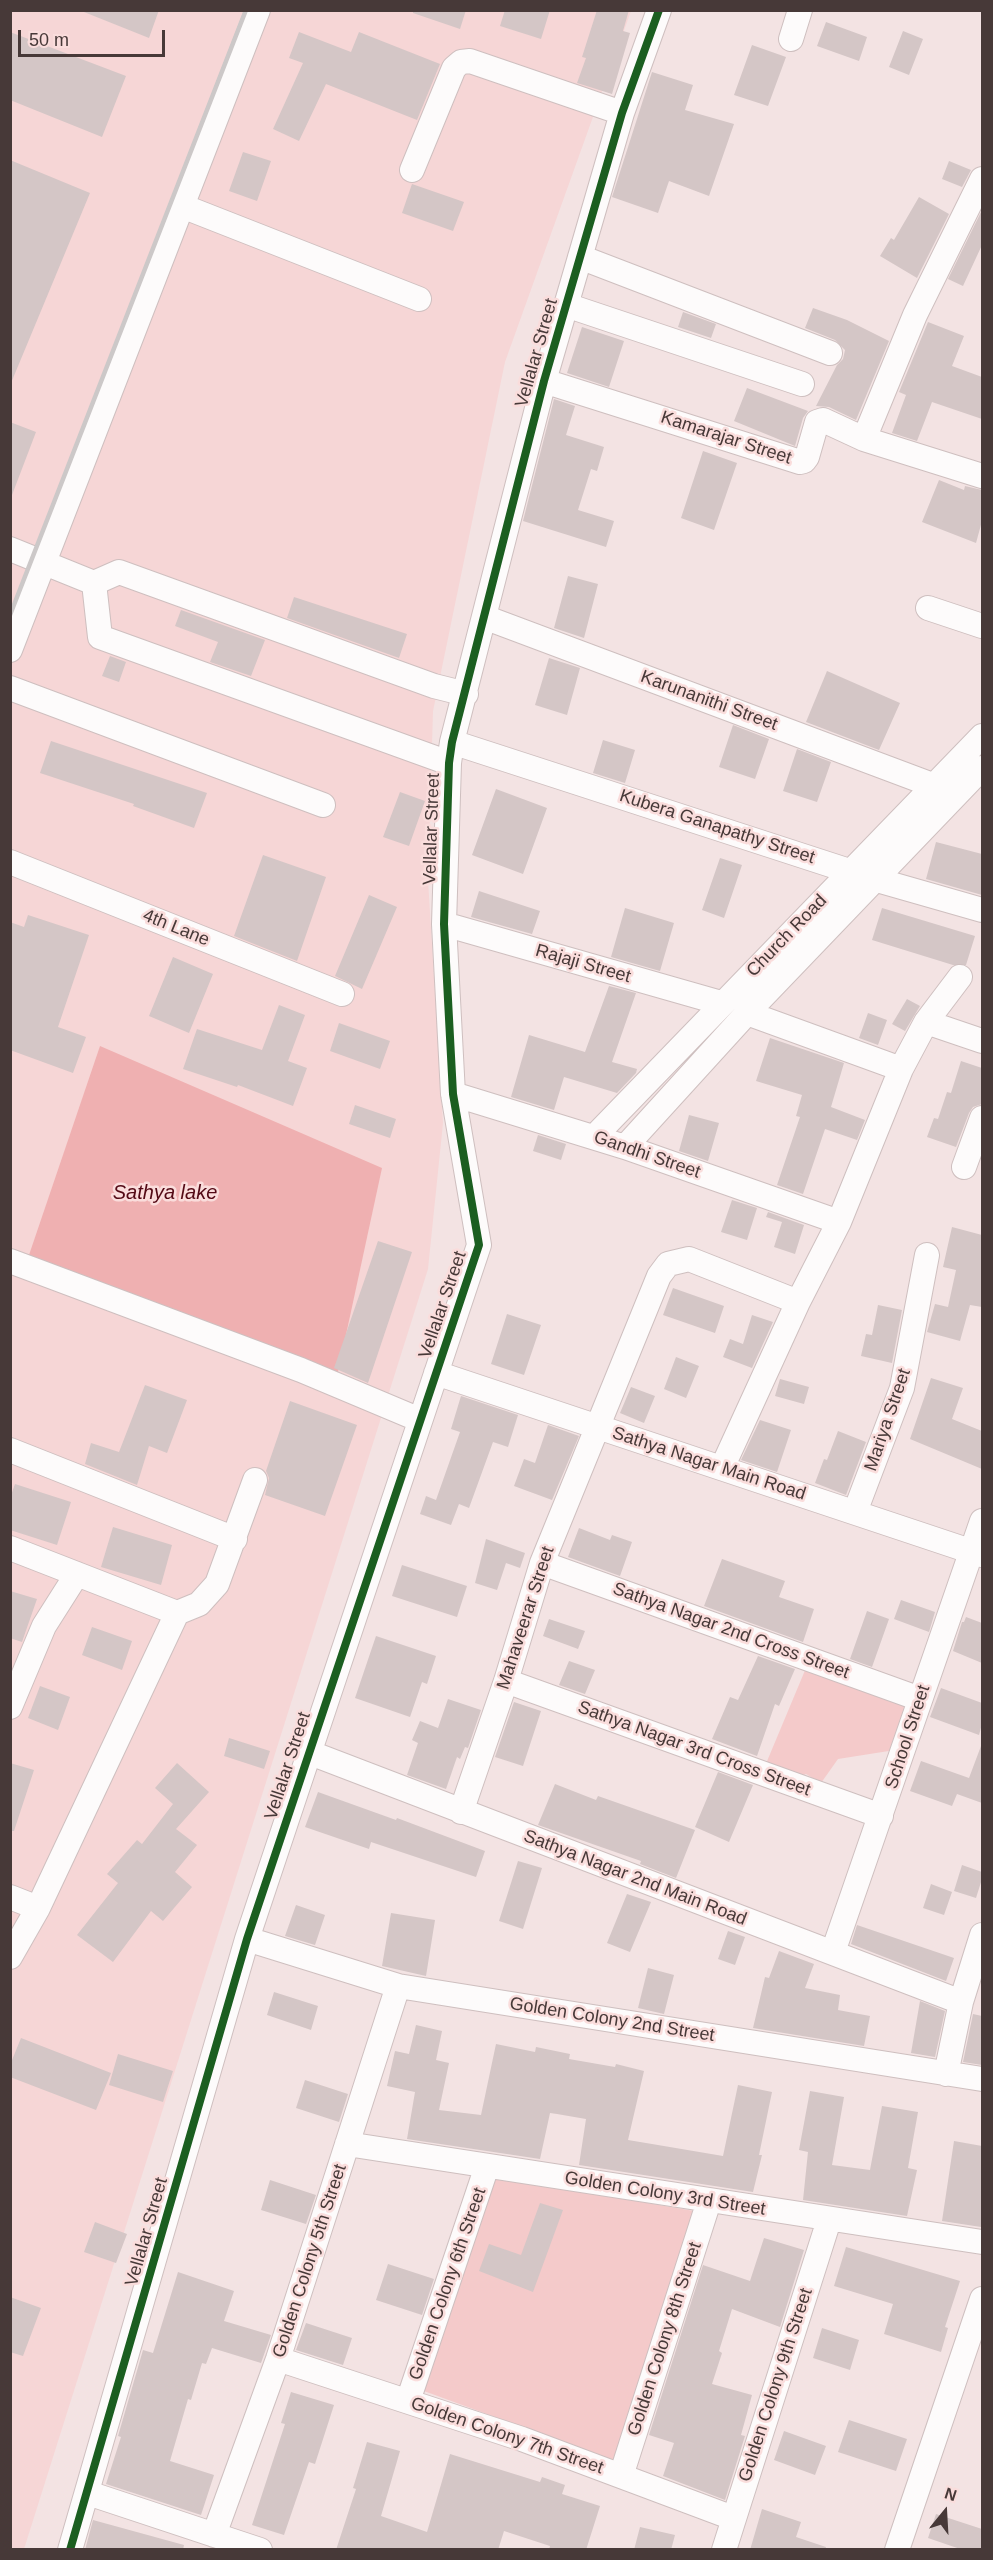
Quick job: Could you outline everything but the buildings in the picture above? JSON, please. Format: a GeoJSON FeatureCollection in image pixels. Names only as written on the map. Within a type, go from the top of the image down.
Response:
{"type":"FeatureCollection","features":[{"type":"Feature","properties":{"kind":"street"},"geometry":{"type":"LineString","coordinates":[[10,650],[258,10]]}},
{"type":"Feature","properties":{"kind":"street","name":"Vellalar Street"},"geometry":{"type":"LineString","coordinates":[[70,2550],[247,1939],[479,1245],[453,1094],[444,924],[450,752],[544,381],[622,113],[659,10]]}},
{"type":"Feature","properties":{"kind":"street"},"geometry":{"type":"LineString","coordinates":[[790,39],[800,10]]}},
{"type":"Feature","properties":{"kind":"street"},"geometry":{"type":"LineString","coordinates":[[412,170],[454,68],[461,62],[470,61],[622,113]]}},
{"type":"Feature","properties":{"kind":"street"},"geometry":{"type":"LineString","coordinates":[[864,439],[915,315],[980,192]]}},
{"type":"Feature","properties":{"kind":"street"},"geometry":{"type":"LineString","coordinates":[[182,206],[419,299]]}},
{"type":"Feature","properties":{"kind":"street"},"geometry":{"type":"LineString","coordinates":[[580,257],[830,353]]}},
{"type":"Feature","properties":{"kind":"street"},"geometry":{"type":"LineString","coordinates":[[566,305],[802,384]]}},
{"type":"Feature","properties":{"kind":"street","name":"Kamarajar Street"},"geometry":{"type":"LineString","coordinates":[[544,381],[800,462],[807,457],[816,425],[820,421],[864,439],[982,476]]}},
{"type":"Feature","properties":{"kind":"street"},"geometry":{"type":"LineString","coordinates":[[10,549],[94,583],[119,572],[434,686],[466,694]]}},
{"type":"Feature","properties":{"kind":"street","name":"Kubera Ganapathy Street"},"geometry":{"type":"LineString","coordinates":[[94,583],[100,637],[450,752],[982,910]]}},
{"type":"Feature","properties":{"kind":"street"},"geometry":{"type":"LineString","coordinates":[[928,608],[982,626]]}},
{"type":"Feature","properties":{"kind":"street","name":"Karunanithi Street"},"geometry":{"type":"LineString","coordinates":[[484,617],[935,786]]}},
{"type":"Feature","properties":{"kind":"street"},"geometry":{"type":"LineString","coordinates":[[10,687],[323,805]]}},
{"type":"Feature","properties":{"kind":"street","name":"Church Road"},"geometry":{"type":"LineString","coordinates":[[594,1137],[721,1003],[982,736]]}},
{"type":"Feature","properties":{"kind":"street","name":"Church Road"},"geometry":{"type":"LineString","coordinates":[[625,1147],[747,1012],[877,880],[982,768]]}},
{"type":"Feature","properties":{"kind":"street","name":"4th Lane"},"geometry":{"type":"LineString","coordinates":[[10,862],[342,994]]}},
{"type":"Feature","properties":{"kind":"street","name":"Rajaji Street"},"geometry":{"type":"LineString","coordinates":[[444,924],[721,1003]]}},
{"type":"Feature","properties":{"kind":"street"},"geometry":{"type":"LineString","coordinates":[[722,1468],[798,1302],[839,1222],[901,1069],[926,1022],[960,977]]}},
{"type":"Feature","properties":{"kind":"street"},"geometry":{"type":"LineString","coordinates":[[747,1012],[901,1069]]}},
{"type":"Feature","properties":{"kind":"street"},"geometry":{"type":"LineString","coordinates":[[926,1022],[982,1041]]}},
{"type":"Feature","properties":{"kind":"street","name":"Gandhi Street"},"geometry":{"type":"LineString","coordinates":[[453,1094],[625,1147],[839,1222]]}},
{"type":"Feature","properties":{"kind":"street"},"geometry":{"type":"LineString","coordinates":[[964,1167],[982,1118]]}},
{"type":"Feature","properties":{"kind":"street","name":"Mariya Street"},"geometry":{"type":"LineString","coordinates":[[855,1512],[902,1388],[927,1255]]}},
{"type":"Feature","properties":{"kind":"street","name":"Mahaveerar Street"},"geometry":{"type":"LineString","coordinates":[[461,1812],[506,1681],[542,1563],[659,1276],[668,1264],[689,1259],[798,1302]]}},
{"type":"Feature","properties":{"kind":"street"},"geometry":{"type":"LineString","coordinates":[[10,1261],[301,1370],[420,1420]]}},
{"type":"Feature","properties":{"kind":"street","name":"Sathya Nagar Main Road"},"geometry":{"type":"LineString","coordinates":[[436,1373],[977,1552]]}},
{"type":"Feature","properties":{"kind":"street"},"geometry":{"type":"LineString","coordinates":[[10,1450],[235,1539]]}},
{"type":"Feature","properties":{"kind":"street"},"geometry":{"type":"LineString","coordinates":[[10,1957],[38,1908],[177,1613],[198,1604],[217,1584],[255,1480]]}},
{"type":"Feature","properties":{"kind":"street","name":"School Street"},"geometry":{"type":"LineString","coordinates":[[833,1952],[920,1699],[977,1552],[982,1521]]}},
{"type":"Feature","properties":{"kind":"street"},"geometry":{"type":"LineString","coordinates":[[10,1548],[177,1613]]}},
{"type":"Feature","properties":{"kind":"street","name":"Sathya Nagar 2nd Cross Street"},"geometry":{"type":"LineString","coordinates":[[542,1563],[920,1699]]}},
{"type":"Feature","properties":{"kind":"street"},"geometry":{"type":"LineString","coordinates":[[10,1707],[44,1626],[77,1574]]}},
{"type":"Feature","properties":{"kind":"street","name":"Sathya Nagar 3rd Cross Street"},"geometry":{"type":"LineString","coordinates":[[506,1681],[881,1816]]}},
{"type":"Feature","properties":{"kind":"street","name":"Sathya Nagar 2nd Main Road"},"geometry":{"type":"LineString","coordinates":[[308,1752],[961,2002]]}},
{"type":"Feature","properties":{"kind":"street"},"geometry":{"type":"LineString","coordinates":[[10,1897],[38,1908]]}},
{"type":"Feature","properties":{"kind":"street"},"geometry":{"type":"LineString","coordinates":[[946,2074],[961,2002],[982,1935]]}},
{"type":"Feature","properties":{"kind":"street","name":"Golden Colony 2nd Street"},"geometry":{"type":"LineString","coordinates":[[247,1939],[398,1986],[982,2079]]}},
{"type":"Feature","properties":{"kind":"street","name":"Golden Colony 5th Street"},"geometry":{"type":"LineString","coordinates":[[214,2535],[278,2359],[398,1986]]}},
{"type":"Feature","properties":{"kind":"street","name":"Golden Colony 3rd Street"},"geometry":{"type":"LineString","coordinates":[[347,2144],[982,2242]]}},
{"type":"Feature","properties":{"kind":"street","name":"Golden Colony 6th Street"},"geometry":{"type":"LineString","coordinates":[[408,2401],[487,2166]]}},
{"type":"Feature","properties":{"kind":"street","name":"Golden Colony 8th Street"},"geometry":{"type":"LineString","coordinates":[[621,2476],[709,2201]]}},
{"type":"Feature","properties":{"kind":"street","name":"Golden Colony 9th Street"},"geometry":{"type":"LineString","coordinates":[[724,2550],[829,2220]]}},
{"type":"Feature","properties":{"kind":"street"},"geometry":{"type":"LineString","coordinates":[[897,2550],[982,2298]]}},
{"type":"Feature","properties":{"kind":"street","name":"Golden Colony 7th Street"},"geometry":{"type":"LineString","coordinates":[[278,2359],[522,2439],[733,2518]]}},
{"type":"Feature","properties":{"kind":"street"},"geometry":{"type":"LineString","coordinates":[[88,2493],[260,2550]]}},
{"type":"Feature","properties":{"kind":"shaded area"},"geometry":{"type":"Polygon","coordinates":[[[11,11],[631,11],[505,362],[433,711],[428,880],[443,1123],[428,1269],[24,2549],[11,2550],[11,11]]]}},
{"type":"Feature","properties":{"kind":"shaded area"},"geometry":{"type":"Polygon","coordinates":[[[806,1668],[911,1707],[895,1750],[838,1759],[821,1783],[806,1774],[796,1778],[765,1766],[806,1668]]]}},
{"type":"Feature","properties":{"kind":"shaded area"},"geometry":{"type":"Polygon","coordinates":[[[489,2176],[700,2212],[621,2463],[402,2383],[489,2176]]]}},
{"type":"Feature","properties":{"kind":"water","name":"Sathya lake"},"geometry":{"type":"Polygon","coordinates":[[[100,1046],[382,1168],[336,1381],[29,1255],[100,1046]]]}},
{"type":"Feature","properties":{"kind":"railway"},"geometry":{"type":"LineString","coordinates":[[10,615],[246,10]]}},
{"type":"Feature","properties":{"kind":"cycle path"},"geometry":{"type":"LineString","coordinates":[[70,2550],[247,1939],[479,1245],[453,1094],[444,924],[449,763],[452,742],[544,381],[622,113],[659,10]]}}]}
